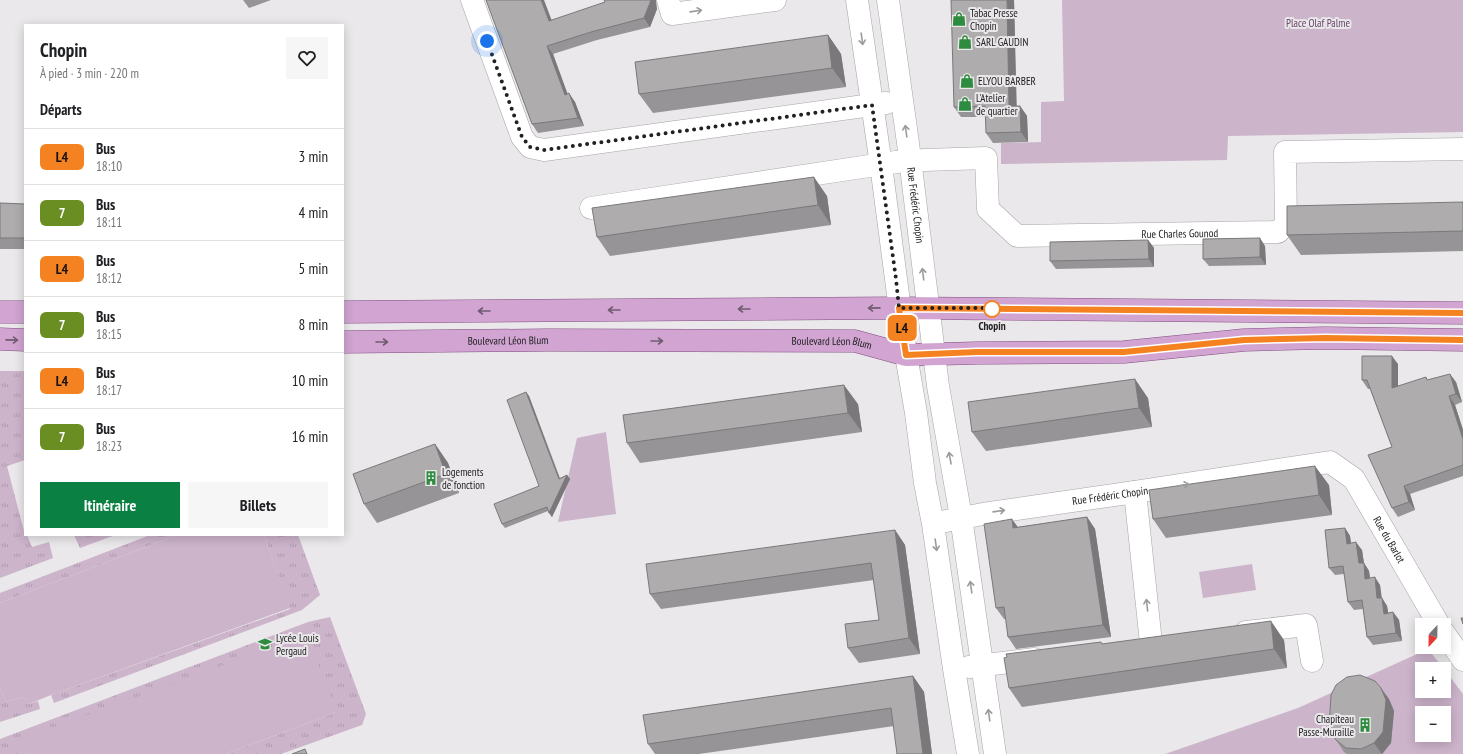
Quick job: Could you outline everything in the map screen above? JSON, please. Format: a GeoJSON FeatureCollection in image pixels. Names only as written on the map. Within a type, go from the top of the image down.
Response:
{"type":"FeatureCollection","features":[{"type":"Feature","properties":{"kind":"main road"},"geometry":{"type":"LineString","coordinates":[[344,312],[927,308],[1463,313]]}},
{"type":"Feature","properties":{"kind":"main road"},"geometry":{"type":"LineString","coordinates":[[0,312],[24,312]]}},
{"type":"Feature","properties":{"kind":"main road","name":"Boulevard Léon Blum"},"geometry":{"type":"LineString","coordinates":[[344,342],[548,340],[855,341],[906,355],[977,352],[1124,352],[1252,340],[1325,338],[1463,340]]}},
{"type":"Feature","properties":{"kind":"main road"},"geometry":{"type":"LineString","coordinates":[[0,340],[24,340]]}},
{"type":"Feature","properties":{"kind":"street"},"geometry":{"type":"LineString","coordinates":[[472,0],[522,137],[530,147],[544,150],[902,101]]}},
{"type":"Feature","properties":{"kind":"street"},"geometry":{"type":"LineString","coordinates":[[668,0],[672,14],[775,0]]}},
{"type":"Feature","properties":{"kind":"street"},"geometry":{"type":"LineString","coordinates":[[857,0],[881,165],[899,308],[968,754]]}},
{"type":"Feature","properties":{"kind":"street","name":"Rue Frédéric Chopin"},"geometry":{"type":"LineString","coordinates":[[888,0],[910,160],[927,308],[941,411],[961,517],[995,754]]}},
{"type":"Feature","properties":{"kind":"street","name":"Rue Charles Gounod"},"geometry":{"type":"LineString","coordinates":[[881,165],[910,160],[986,158],[988,209],[1017,236],[1278,232],[1286,224],[1285,152],[1463,149]]}},
{"type":"Feature","properties":{"kind":"street"},"geometry":{"type":"LineString","coordinates":[[591,208],[881,165]]}},
{"type":"Feature","properties":{"kind":"street"},"geometry":{"type":"LineString","coordinates":[[916,413],[941,411]]}},
{"type":"Feature","properties":{"kind":"street","name":"Rue Frédéric Chopin"},"geometry":{"type":"LineString","coordinates":[[933,524],[961,517],[1330,462]]}},
{"type":"Feature","properties":{"kind":"street","name":"Rue du Barlot"},"geometry":{"type":"LineString","coordinates":[[1330,462],[1354,479],[1435,618]]}},
{"type":"Feature","properties":{"kind":"street"},"geometry":{"type":"LineString","coordinates":[[1135,492],[1151,643]]}},
{"type":"Feature","properties":{"kind":"street"},"geometry":{"type":"LineString","coordinates":[[1228,634],[1306,625],[1312,661]]}},
{"type":"Feature","properties":{"kind":"street"},"geometry":{"type":"LineString","coordinates":[[1128,646],[1174,641]]}},
{"type":"Feature","properties":{"kind":"street"},"geometry":{"type":"LineString","coordinates":[[1451,643],[1463,660]]}},
{"type":"Feature","properties":{"kind":"street"},"geometry":{"type":"LineString","coordinates":[[954,669],[1052,656]]}},
{"type":"Feature","properties":{"kind":"green space","name":"Place Olaf Palme"},"geometry":{"type":"Polygon","coordinates":[[[1062,0],[1463,0],[1463,132],[1228,136],[1227,160],[1001,164],[1001,143],[1041,142],[1041,102],[1064,101],[1062,0]]]}},
{"type":"Feature","properties":{"kind":"green space"},"geometry":{"type":"Polygon","coordinates":[[[0,371],[24,371],[24,460],[7,466],[24,536],[27,536],[32,547],[49,542],[53,558],[0,578],[0,371]]]}},
{"type":"Feature","properties":{"kind":"green space"},"geometry":{"type":"Polygon","coordinates":[[[606,432],[616,514],[558,522],[577,438],[606,432]]]}},
{"type":"Feature","properties":{"kind":"green space"},"geometry":{"type":"Polygon","coordinates":[[[74,536],[112,536],[80,548],[74,536]]]}},
{"type":"Feature","properties":{"kind":"green space"},"geometry":{"type":"Polygon","coordinates":[[[147,536],[174,536],[0,603],[0,593],[147,536]]]}},
{"type":"Feature","properties":{"kind":"green space"},"geometry":{"type":"Polygon","coordinates":[[[174,536],[264,536],[290,608],[29,704],[24,697],[6,702],[0,688],[0,603],[174,536]]]}},
{"type":"Feature","properties":{"kind":"green space"},"geometry":{"type":"Polygon","coordinates":[[[264,536],[298,536],[320,595],[302,610],[54,703],[51,695],[290,609],[264,536]]]}},
{"type":"Feature","properties":{"kind":"green space"},"geometry":{"type":"Polygon","coordinates":[[[1252,564],[1256,590],[1203,598],[1199,572],[1252,564]]]}},
{"type":"Feature","properties":{"kind":"green space"},"geometry":{"type":"Polygon","coordinates":[[[330,617],[366,714],[362,725],[281,754],[225,754],[337,712],[22,739],[27,754],[0,754],[0,739],[308,622],[330,617]]]}},
{"type":"Feature","properties":{"kind":"green space"},"geometry":{"type":"Polygon","coordinates":[[[306,635],[337,712],[225,754],[27,754],[21,739],[306,635]]]}},
{"type":"Feature","properties":{"kind":"green space"},"geometry":{"type":"Polygon","coordinates":[[[1417,654],[1432,654],[1438,662],[1415,662],[1415,698],[1451,698],[1451,678],[1463,694],[1463,754],[1165,754],[1298,708],[1417,654]]]}},
{"type":"Feature","properties":{"kind":"green space"},"geometry":{"type":"Polygon","coordinates":[[[0,688],[6,702],[24,697],[29,704],[38,701],[40,709],[0,722],[0,688]]]}},
{"type":"Feature","properties":{"kind":"building"},"geometry":{"type":"Polygon","coordinates":[[[486,0],[541,0],[549,21],[605,2],[604,0],[651,0],[644,18],[591,32],[547,46],[565,95],[569,93],[578,118],[532,124],[486,0]]]}},
{"type":"Feature","properties":{"kind":"building"},"geometry":{"type":"Polygon","coordinates":[[[951,0],[1007,0],[1009,106],[1020,106],[1021,132],[986,133],[985,106],[954,107],[951,0]]]}},
{"type":"Feature","properties":{"kind":"building"},"geometry":{"type":"Polygon","coordinates":[[[828,35],[832,68],[639,94],[635,62],[828,35]]]}},
{"type":"Feature","properties":{"kind":"building"},"geometry":{"type":"Polygon","coordinates":[[[814,177],[818,205],[597,237],[592,208],[814,177]]]}},
{"type":"Feature","properties":{"kind":"building"},"geometry":{"type":"Polygon","coordinates":[[[1463,202],[1463,231],[1287,235],[1287,206],[1463,202]]]}},
{"type":"Feature","properties":{"kind":"building"},"geometry":{"type":"Polygon","coordinates":[[[0,203],[24,204],[24,238],[0,238],[0,203]]]}},
{"type":"Feature","properties":{"kind":"building"},"geometry":{"type":"Polygon","coordinates":[[[1260,238],[1260,257],[1203,259],[1203,239],[1260,238]]]}},
{"type":"Feature","properties":{"kind":"building"},"geometry":{"type":"Polygon","coordinates":[[[1148,240],[1149,259],[1050,261],[1050,242],[1148,240]]]}},
{"type":"Feature","properties":{"kind":"building"},"geometry":{"type":"Polygon","coordinates":[[[1362,356],[1392,356],[1392,388],[1426,377],[1427,380],[1450,374],[1456,394],[1449,396],[1463,439],[1463,465],[1404,486],[1409,502],[1392,508],[1368,455],[1392,447],[1367,380],[1362,380],[1362,356]]]}},
{"type":"Feature","properties":{"kind":"building"},"geometry":{"type":"Polygon","coordinates":[[[1135,379],[1139,408],[972,432],[968,402],[1135,379]]]}},
{"type":"Feature","properties":{"kind":"building"},"geometry":{"type":"Polygon","coordinates":[[[844,385],[848,413],[627,443],[623,415],[844,385]]]}},
{"type":"Feature","properties":{"kind":"building"},"geometry":{"type":"Polygon","coordinates":[[[526,392],[559,479],[567,475],[549,513],[547,507],[502,524],[494,504],[539,486],[507,400],[526,392]]]}},
{"type":"Feature","properties":{"kind":"building"},"geometry":{"type":"Polygon","coordinates":[[[435,444],[446,474],[364,504],[353,474],[435,444]]]}},
{"type":"Feature","properties":{"kind":"building"},"geometry":{"type":"Polygon","coordinates":[[[1315,466],[1319,495],[1153,519],[1149,490],[1315,466]]]}},
{"type":"Feature","properties":{"kind":"building"},"geometry":{"type":"Polygon","coordinates":[[[1087,517],[1103,625],[1008,637],[1004,607],[996,608],[984,524],[1012,519],[1013,528],[1087,517]]]}},
{"type":"Feature","properties":{"kind":"building"},"geometry":{"type":"Polygon","coordinates":[[[1345,528],[1347,544],[1356,542],[1359,563],[1364,563],[1365,579],[1375,577],[1377,598],[1382,598],[1384,614],[1393,612],[1396,633],[1367,637],[1362,600],[1348,602],[1343,566],[1329,568],[1325,530],[1345,528]]]}},
{"type":"Feature","properties":{"kind":"building"},"geometry":{"type":"Polygon","coordinates":[[[895,530],[909,638],[848,648],[845,624],[879,620],[871,563],[650,594],[646,564],[895,530]]]}},
{"type":"Feature","properties":{"kind":"building"},"geometry":{"type":"Polygon","coordinates":[[[1271,621],[1274,649],[1009,688],[1004,658],[1007,657],[1006,654],[1101,642],[1102,644],[1271,621]]]}},
{"type":"Feature","properties":{"kind":"building","name":"Chapiteau Passe-Muraille"},"geometry":{"type":"Polygon","coordinates":[[[1360,675],[1375,681],[1381,688],[1386,700],[1383,732],[1374,743],[1361,749],[1346,748],[1336,740],[1329,728],[1331,695],[1336,685],[1347,677],[1360,675]]]}},
{"type":"Feature","properties":{"kind":"building"},"geometry":{"type":"Polygon","coordinates":[[[913,676],[923,754],[897,754],[891,708],[648,744],[643,715],[913,676]]]}},
{"type":"Feature","properties":{"kind":"building"},"geometry":{"type":"Polygon","coordinates":[[[305,749],[307,754],[292,754],[305,749]]]}},
{"type":"Feature","properties":{"kind":"bus line","name":"L4"},"geometry":{"type":"LineString","coordinates":[[1463,313],[899,308],[906,355],[977,352],[1124,352],[1244,340],[1325,338],[1463,340]]}},
{"type":"Feature","properties":{"kind":"place","name":"Tabac Presse Chopin"},"geometry":{"type":"Point","coordinates":[959,19]}},
{"type":"Feature","properties":{"kind":"place","name":"SARL GAUDIN"},"geometry":{"type":"Point","coordinates":[965,42]}},
{"type":"Feature","properties":{"kind":"place","name":"ELYOU BARBER"},"geometry":{"type":"Point","coordinates":[967,81]}},
{"type":"Feature","properties":{"kind":"place","name":"L'Atelier de quartier"},"geometry":{"type":"Point","coordinates":[965,104]}},
{"type":"Feature","properties":{"kind":"place","name":"Chopin"},"geometry":{"type":"Point","coordinates":[992,309]}},
{"type":"Feature","properties":{"kind":"place","name":"Logements de fonction"},"geometry":{"type":"Point","coordinates":[431,478]}},
{"type":"Feature","properties":{"kind":"place","name":"Lycée Louis Pergaud"},"geometry":{"type":"Point","coordinates":[265,644]}},
{"type":"Feature","properties":{"kind":"place","name":"Chapiteau Passe-Muraille"},"geometry":{"type":"Point","coordinates":[1365,725]}},
{"type":"Feature","properties":{"kind":"route"},"geometry":{"type":"LineString","coordinates":[[487,41],[522,137],[530,147],[544,150],[872,105],[880,155],[899,308],[994,308],[992,309]]}}]}
